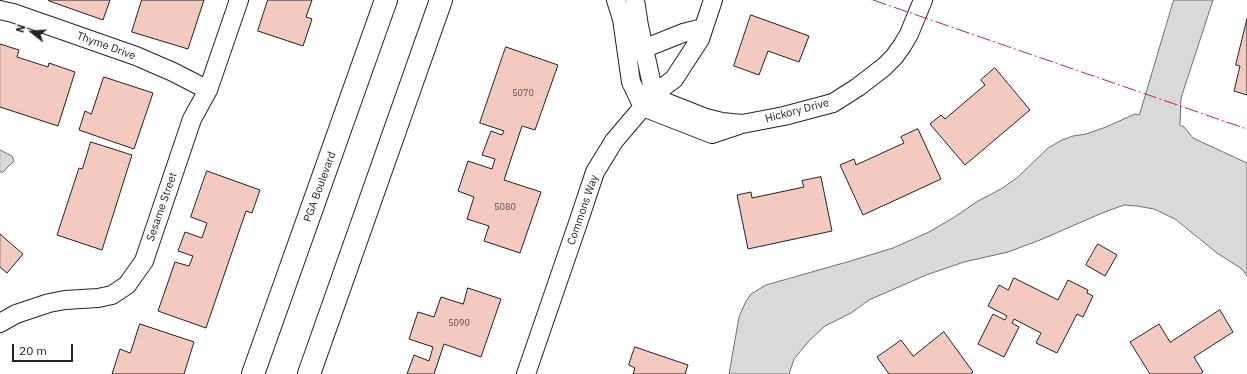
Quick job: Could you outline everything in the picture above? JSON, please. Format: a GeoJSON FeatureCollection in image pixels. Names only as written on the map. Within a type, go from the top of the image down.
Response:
{"type":"FeatureCollection","features":[{"type":"Feature","properties":{"kind":"main road","name":"PGA Boulevard"},"geometry":{"type":"LineString","coordinates":[[253,374],[386,0]]}},
{"type":"Feature","properties":{"kind":"main road"},"geometry":{"type":"LineString","coordinates":[[310,374],[441,0]]}},
{"type":"Feature","properties":{"kind":"street","name":"Sesame Street"},"geometry":{"type":"LineString","coordinates":[[0,323],[16,314],[38,306],[65,300],[98,298],[112,295],[127,285],[144,261],[192,119],[208,90],[239,0]]}},
{"type":"Feature","properties":{"kind":"street"},"geometry":{"type":"LineString","coordinates":[[616,0],[622,19],[636,52],[648,100]]}},
{"type":"Feature","properties":{"kind":"street"},"geometry":{"type":"LineString","coordinates":[[635,0],[639,26],[636,52]]}},
{"type":"Feature","properties":{"kind":"street","name":"Commons Way"},"geometry":{"type":"LineString","coordinates":[[526,374],[595,172],[614,141],[648,100],[674,80],[700,39],[713,0]]}},
{"type":"Feature","properties":{"kind":"street","name":"Hickory Drive"},"geometry":{"type":"LineString","coordinates":[[648,100],[663,101],[706,118],[722,122],[742,124],[784,116],[832,102],[858,87],[884,67],[894,57],[909,34],[923,0]]}},
{"type":"Feature","properties":{"kind":"street","name":"Thyme Drive"},"geometry":{"type":"LineString","coordinates":[[10,8],[136,56],[173,72],[208,90]]}},
{"type":"Feature","properties":{"kind":"street"},"geometry":{"type":"LineString","coordinates":[[636,52],[683,34],[704,28]]}},
{"type":"Feature","properties":{"kind":"shaded area"},"geometry":{"type":"Polygon","coordinates":[[[1174,0],[1213,0],[1181,98],[1180,125],[1184,127],[1193,138],[1247,163],[1247,276],[1242,269],[1217,253],[1175,219],[1154,209],[1124,205],[1008,252],[964,262],[926,275],[869,300],[851,313],[825,326],[808,342],[794,359],[789,374],[729,374],[739,317],[751,294],[766,285],[893,248],[929,232],[978,201],[1001,189],[1018,177],[1048,148],[1062,140],[1106,127],[1135,114],[1139,115],[1174,0]]]}},
{"type":"Feature","properties":{"kind":"shaded area"},"geometry":{"type":"Polygon","coordinates":[[[0,150],[12,156],[14,161],[3,172],[0,172],[0,150]]]}},
{"type":"Feature","properties":{"kind":"building"},"geometry":{"type":"Polygon","coordinates":[[[49,0],[110,0],[103,20],[49,0]]]}},
{"type":"Feature","properties":{"kind":"building"},"geometry":{"type":"Polygon","coordinates":[[[142,0],[204,0],[188,49],[132,32],[142,0]]]}},
{"type":"Feature","properties":{"kind":"building"},"geometry":{"type":"Polygon","coordinates":[[[268,0],[312,0],[306,17],[312,19],[303,46],[258,31],[268,0]]]}},
{"type":"Feature","properties":{"kind":"building"},"geometry":{"type":"Polygon","coordinates":[[[751,15],[809,36],[799,62],[768,51],[759,75],[734,66],[751,15]]]}},
{"type":"Feature","properties":{"kind":"building"},"geometry":{"type":"Polygon","coordinates":[[[1247,19],[1247,95],[1234,91],[1240,66],[1236,65],[1247,19]]]}},
{"type":"Feature","properties":{"kind":"building"},"geometry":{"type":"Polygon","coordinates":[[[0,44],[19,50],[17,57],[48,67],[49,63],[75,72],[58,126],[0,107],[0,44]]]}},
{"type":"Feature","properties":{"kind":"building"},"geometry":{"type":"Polygon","coordinates":[[[506,47],[558,65],[535,130],[522,126],[504,180],[541,192],[520,253],[484,241],[489,226],[467,219],[474,197],[458,191],[468,161],[492,169],[495,159],[482,155],[491,131],[502,135],[504,131],[480,123],[506,47]]]}},
{"type":"Feature","properties":{"kind":"building"},"geometry":{"type":"Polygon","coordinates":[[[995,68],[1030,110],[965,165],[930,124],[941,115],[945,119],[985,85],[981,80],[995,68]]]}},
{"type":"Feature","properties":{"kind":"building"},"geometry":{"type":"Polygon","coordinates":[[[104,77],[153,93],[134,149],[79,130],[85,111],[91,114],[104,77]]]}},
{"type":"Feature","properties":{"kind":"building"},"geometry":{"type":"Polygon","coordinates":[[[918,129],[941,179],[863,215],[840,165],[854,159],[856,165],[904,143],[901,137],[918,129]]]}},
{"type":"Feature","properties":{"kind":"building"},"geometry":{"type":"Polygon","coordinates":[[[91,142],[132,155],[102,250],[57,235],[79,168],[82,169],[91,142]]]}},
{"type":"Feature","properties":{"kind":"building"},"geometry":{"type":"Polygon","coordinates":[[[207,171],[260,190],[252,213],[246,211],[206,328],[158,311],[175,262],[189,266],[193,256],[178,251],[185,232],[202,238],[207,223],[191,217],[207,171]]]}},
{"type":"Feature","properties":{"kind":"building"},"geometry":{"type":"Polygon","coordinates":[[[821,177],[832,231],[748,249],[737,195],[751,192],[752,198],[804,187],[802,181],[821,177]]]}},
{"type":"Feature","properties":{"kind":"building"},"geometry":{"type":"Polygon","coordinates":[[[0,234],[23,254],[7,273],[0,267],[0,234]]]}},
{"type":"Feature","properties":{"kind":"building"},"geometry":{"type":"Polygon","coordinates":[[[1098,244],[1117,255],[1105,276],[1086,265],[1098,244]]]}},
{"type":"Feature","properties":{"kind":"building"},"geometry":{"type":"Polygon","coordinates":[[[1014,278],[1058,300],[1068,280],[1088,290],[1087,293],[1093,296],[1083,317],[1077,314],[1057,353],[1036,343],[1041,333],[1014,319],[1012,323],[1019,327],[1004,357],[978,344],[993,314],[1005,320],[1007,316],[988,306],[999,285],[1008,290],[1014,278]]]}},
{"type":"Feature","properties":{"kind":"building"},"geometry":{"type":"Polygon","coordinates":[[[468,288],[501,299],[481,357],[444,344],[434,374],[407,374],[414,355],[429,361],[433,347],[409,339],[418,312],[434,317],[441,297],[463,304],[468,288]]]}},
{"type":"Feature","properties":{"kind":"building"},"geometry":{"type":"Polygon","coordinates":[[[1220,310],[1233,332],[1194,357],[1203,372],[1200,374],[1150,374],[1130,342],[1159,324],[1170,342],[1220,310]]]}},
{"type":"Feature","properties":{"kind":"building"},"geometry":{"type":"Polygon","coordinates":[[[140,324],[194,342],[184,374],[112,374],[120,349],[130,353],[140,324]]]}},
{"type":"Feature","properties":{"kind":"building"},"geometry":{"type":"Polygon","coordinates":[[[944,332],[973,372],[970,374],[889,374],[877,357],[901,340],[913,356],[944,332]]]}},
{"type":"Feature","properties":{"kind":"building"},"geometry":{"type":"Polygon","coordinates":[[[635,347],[688,365],[685,374],[633,374],[635,368],[629,365],[635,347]]]}},
{"type":"Feature","properties":{"kind":"power"},"geometry":{"type":"LineString","coordinates":[[873,0],[1247,129]]}}]}
